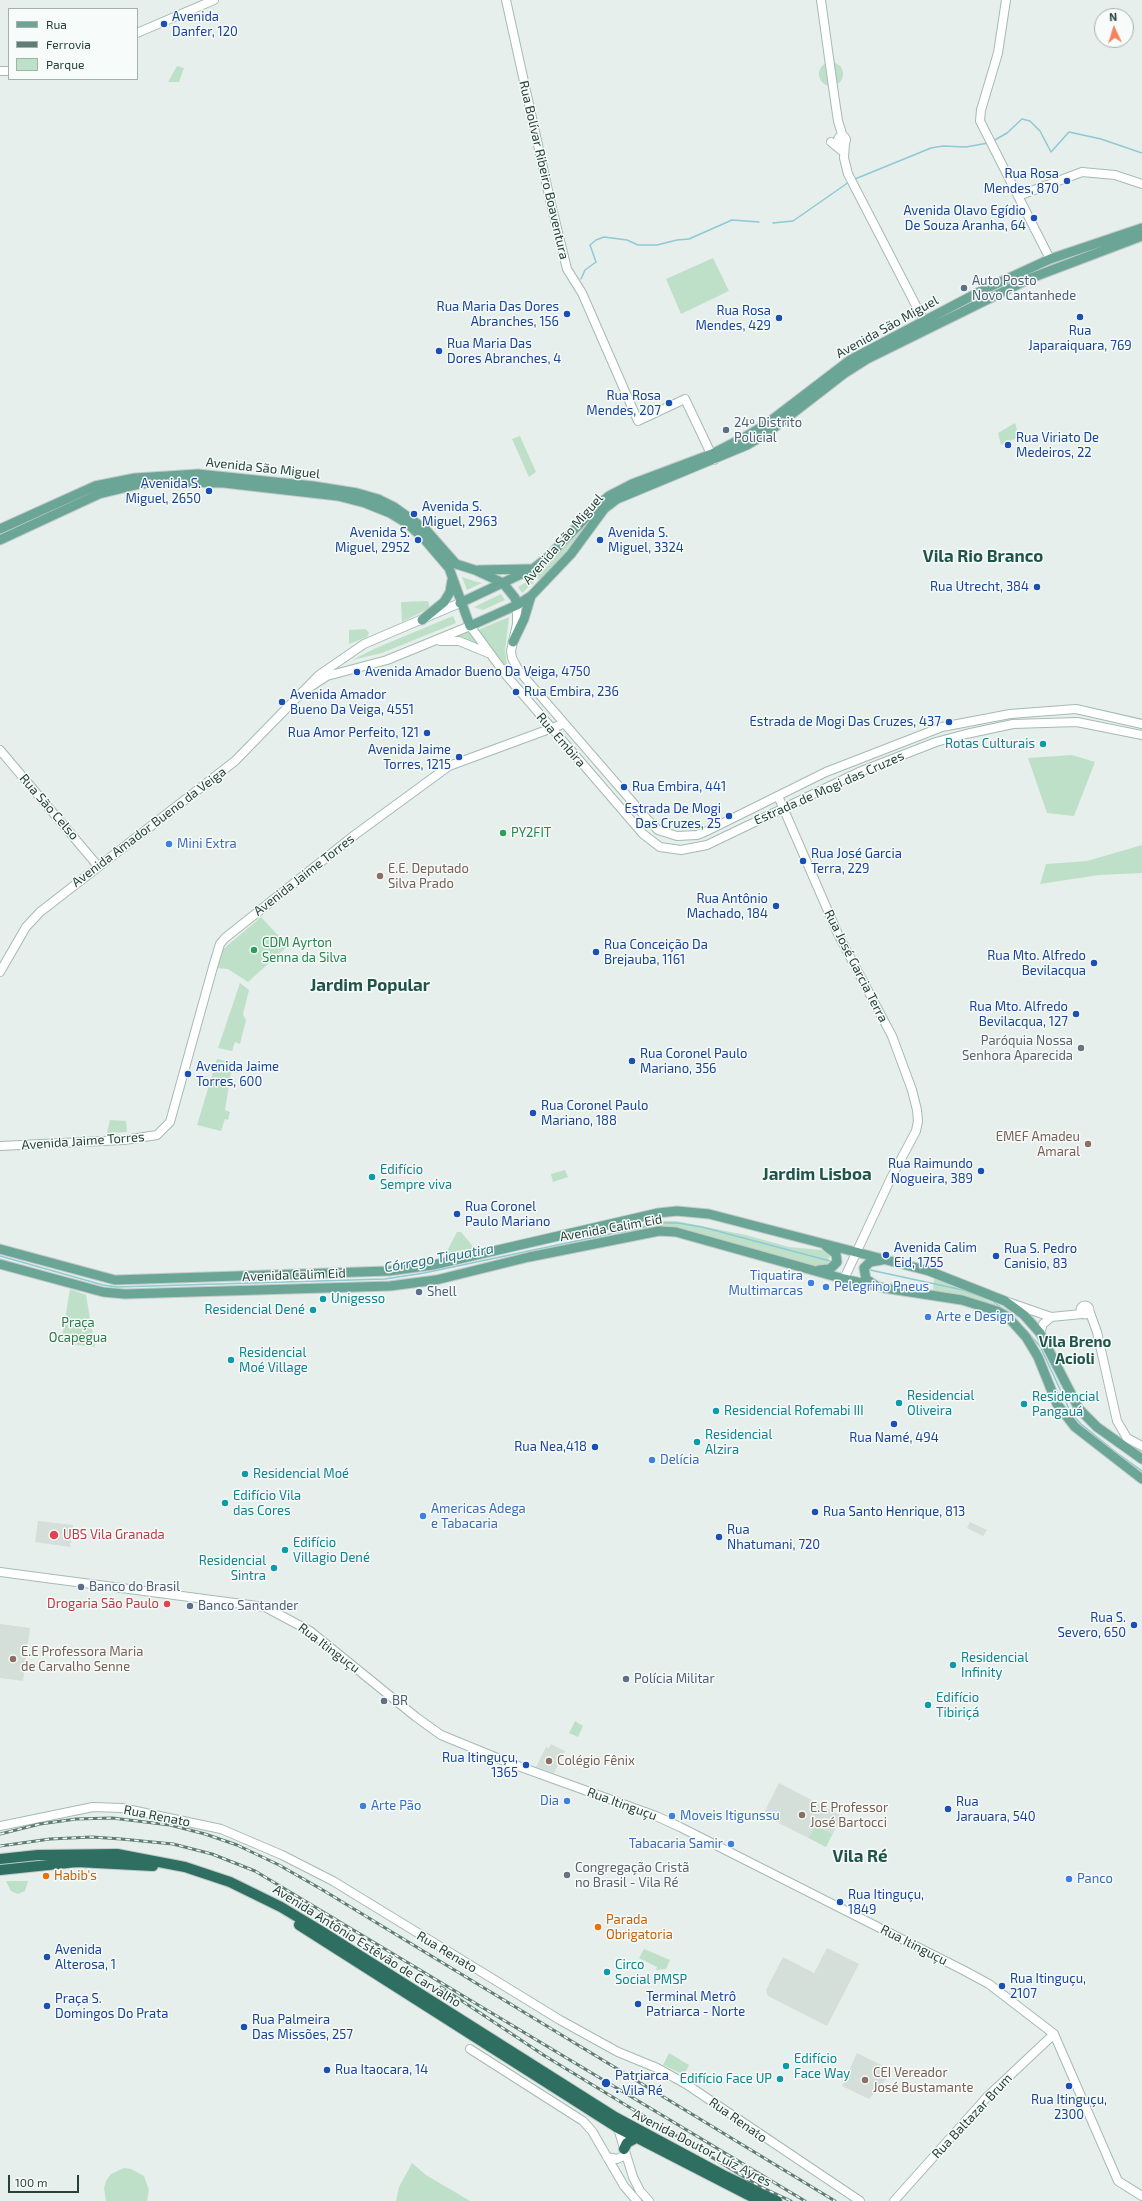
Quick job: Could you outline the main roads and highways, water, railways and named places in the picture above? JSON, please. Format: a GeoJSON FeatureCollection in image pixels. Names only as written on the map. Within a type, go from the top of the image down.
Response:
{"type":"FeatureCollection","features":[{"type":"Feature","properties":{"kind":"highway","name":"Avenida Antônio Estêvão de Carvalho"},"geometry":{"type":"LineString","coordinates":[[0,1859],[83,1853],[117,1854],[185,1867],[236,1885],[281,1906],[615,2117]]}},
{"type":"Feature","properties":{"kind":"highway"},"geometry":{"type":"LineString","coordinates":[[0,1864],[21,1857]]}},
{"type":"Feature","properties":{"kind":"highway","name":"Avenida Antônio Estêvão de Carvalho"},"geometry":{"type":"LineString","coordinates":[[0,1870],[77,1862],[141,1865],[184,1874],[242,1894],[269,1907],[298,1925],[618,2128]]}},
{"type":"Feature","properties":{"kind":"highway","name":"Avenida Doutor Luíz Ayres"},"geometry":{"type":"LineString","coordinates":[[615,2117],[723,2175],[778,2201]]}},
{"type":"Feature","properties":{"kind":"highway","name":"Avenida Doutor Luíz Ayres"},"geometry":{"type":"LineString","coordinates":[[618,2128],[760,2201]]}},
{"type":"Feature","properties":{"kind":"highway"},"geometry":{"type":"LineString","coordinates":[[625,2152],[627,2143],[636,2138]]}},
{"type":"Feature","properties":{"kind":"main road"},"geometry":{"type":"LineString","coordinates":[[138,32],[214,0]]}},
{"type":"Feature","properties":{"kind":"main road","name":"Rua Bolívar Ribeiro Boaventura"},"geometry":{"type":"LineString","coordinates":[[506,0],[565,264],[582,293],[638,421],[685,399],[713,457]]}},
{"type":"Feature","properties":{"kind":"main road"},"geometry":{"type":"LineString","coordinates":[[822,0],[841,143],[848,174],[924,321]]}},
{"type":"Feature","properties":{"kind":"main road"},"geometry":{"type":"LineString","coordinates":[[1006,0],[998,53],[980,117],[989,141],[1050,259],[1052,266],[1031,278]]}},
{"type":"Feature","properties":{"kind":"main road"},"geometry":{"type":"LineString","coordinates":[[1018,196],[1082,172],[1115,175],[1142,184]]}},
{"type":"Feature","properties":{"kind":"main road","name":"Avenida São Miguel"},"geometry":{"type":"LineString","coordinates":[[0,540],[84,500],[115,489],[140,484],[173,482],[224,483],[313,492],[356,500],[374,506],[390,513],[417,531],[444,560],[453,577],[460,603],[470,626],[517,605],[531,596],[560,566],[604,508],[622,496],[713,457],[754,432],[835,370],[984,290],[1050,259],[1142,228]]}},
{"type":"Feature","properties":{"kind":"main road","name":"Avenida São Miguel"},"geometry":{"type":"LineString","coordinates":[[460,603],[534,568],[548,557],[598,505],[609,496],[632,484],[747,445],[766,434],[829,385],[867,359],[1031,278],[1142,236]]}},
{"type":"Feature","properties":{"kind":"main road"},"geometry":{"type":"LineString","coordinates":[[829,385],[836,376],[835,370]]}},
{"type":"Feature","properties":{"kind":"main road","name":"Avenida São Miguel"},"geometry":{"type":"LineString","coordinates":[[0,529],[79,492],[117,481],[159,476],[222,476],[313,486],[378,499],[400,510],[426,530],[456,564],[475,570],[503,583],[515,598],[517,605]]}},
{"type":"Feature","properties":{"kind":"main road"},"geometry":{"type":"LineString","coordinates":[[475,570],[534,568]]}},
{"type":"Feature","properties":{"kind":"main road"},"geometry":{"type":"LineString","coordinates":[[422,620],[444,602],[450,592],[453,577]]}},
{"type":"Feature","properties":{"kind":"main road"},"geometry":{"type":"LineString","coordinates":[[513,642],[524,619],[531,596]]}},
{"type":"Feature","properties":{"kind":"main road"},"geometry":{"type":"LineString","coordinates":[[460,603],[469,614],[487,619]]}},
{"type":"Feature","properties":{"kind":"main road","name":"Avenida Amador Bueno da Veiga"},"geometry":{"type":"LineString","coordinates":[[0,972],[26,928],[37,914],[234,762],[319,675],[357,647],[460,603]]}},
{"type":"Feature","properties":{"kind":"main road","name":"Rua Embira"},"geometry":{"type":"LineString","coordinates":[[517,605],[517,624],[513,642],[512,658],[519,671],[563,724],[648,820],[665,834]]}},
{"type":"Feature","properties":{"kind":"main road","name":"Avenida Amador Bueno da Veiga"},"geometry":{"type":"LineString","coordinates":[[307,688],[327,676],[387,660],[470,626]]}},
{"type":"Feature","properties":{"kind":"main road","name":"Rua Embira"},"geometry":{"type":"LineString","coordinates":[[470,626],[490,654],[550,728],[643,834],[660,847]]}},
{"type":"Feature","properties":{"kind":"main road"},"geometry":{"type":"LineString","coordinates":[[427,643],[455,640],[490,654]]}},
{"type":"Feature","properties":{"kind":"main road","name":"Estrada de Mogi das Cruzes"},"geometry":{"type":"LineString","coordinates":[[665,834],[677,836],[697,835],[826,772],[931,730],[957,723],[1010,714],[1076,708],[1142,724]]}},
{"type":"Feature","properties":{"kind":"main road","name":"Estrada de Mogi das Cruzes"},"geometry":{"type":"LineString","coordinates":[[660,847],[681,850],[707,845],[859,772],[936,742],[1001,726],[1077,722],[1142,735]]}},
{"type":"Feature","properties":{"kind":"main road","name":"Avenida Jaime Torres"},"geometry":{"type":"LineString","coordinates":[[0,1146],[141,1138],[157,1135],[170,1122],[213,967],[220,944],[225,938],[356,834],[449,766],[563,724]]}},
{"type":"Feature","properties":{"kind":"main road","name":"Rua São Celso"},"geometry":{"type":"LineString","coordinates":[[0,750],[98,866]]}},
{"type":"Feature","properties":{"kind":"main road","name":"Rua José Garcia Terra"},"geometry":{"type":"LineString","coordinates":[[778,796],[838,934],[892,1036],[918,1110],[918,1126],[844,1279]]}},
{"type":"Feature","properties":{"kind":"main road","name":"Avenida Jaime Torres"},"geometry":{"type":"LineString","coordinates":[[0,1142],[138,1135],[164,1128]]}},
{"type":"Feature","properties":{"kind":"main road","name":"Avenida Calim Eid"},"geometry":{"type":"LineString","coordinates":[[0,1264],[69,1275],[126,1280],[405,1270],[658,1213],[677,1212],[709,1214],[895,1261],[946,1276],[1005,1301],[1024,1315],[1040,1333],[1079,1409],[1096,1427],[1142,1459]]}},
{"type":"Feature","properties":{"kind":"main road","name":"Avenida Calim Eid"},"geometry":{"type":"LineString","coordinates":[[0,1249],[69,1275],[103,1292],[125,1294],[390,1286],[436,1280],[569,1248],[668,1231],[685,1234],[844,1279],[884,1288],[962,1300],[986,1306],[1008,1317],[1026,1337],[1035,1352],[1057,1404],[1066,1416],[1085,1436],[1142,1479]]}},
{"type":"Feature","properties":{"kind":"main road"},"geometry":{"type":"LineString","coordinates":[[804,1268],[828,1270],[837,1264],[838,1258],[834,1252],[819,1242]]}},
{"type":"Feature","properties":{"kind":"main road"},"geometry":{"type":"LineString","coordinates":[[884,1288],[867,1280],[864,1275],[864,1268],[873,1260],[895,1261]]}},
{"type":"Feature","properties":{"kind":"main road"},"geometry":{"type":"LineString","coordinates":[[1005,1301],[1050,1317],[1084,1311],[1094,1324],[1117,1421],[1127,1438],[1142,1446]]}},
{"type":"Feature","properties":{"kind":"main road"},"geometry":{"type":"LineString","coordinates":[[1040,1333],[1043,1324],[1050,1317]]}},
{"type":"Feature","properties":{"kind":"main road","name":"Rua Itinguçu"},"geometry":{"type":"LineString","coordinates":[[0,1572],[245,1603],[265,1607],[310,1631],[416,1717],[441,1735],[508,1762],[656,1816],[975,1976],[989,1984],[1054,2034],[1118,2181],[1142,2196]]}},
{"type":"Feature","properties":{"kind":"main road","name":"Rua Renato"},"geometry":{"type":"LineString","coordinates":[[0,1826],[93,1807],[122,1808],[221,1829],[282,1855],[333,1882],[560,2020],[618,2052],[657,2068],[686,2084],[860,2201]]}},
{"type":"Feature","properties":{"kind":"main road","name":"Rua Baltazar Brum"},"geometry":{"type":"LineString","coordinates":[[894,2201],[987,2097],[1054,2034]]}},
{"type":"Feature","properties":{"kind":"main road"},"geometry":{"type":"LineString","coordinates":[[470,2049],[583,2121],[592,2131],[627,2190],[637,2201]]}},
{"type":"Feature","properties":{"kind":"main road"},"geometry":{"type":"LineString","coordinates":[[615,2117],[633,2177],[640,2191],[649,2201]]}},
{"type":"Feature","properties":{"kind":"main road"},"geometry":{"type":"LineString","coordinates":[[607,2157],[617,2159],[625,2152]]}},
{"type":"Feature","properties":{"kind":"main road"},"geometry":{"type":"LineString","coordinates":[[627,2190],[640,2191]]}},
{"type":"Feature","properties":{"kind":"waterway"},"geometry":{"type":"LineString","coordinates":[[993,141],[1007,133],[1022,119],[1030,121],[1040,131],[1051,152],[1069,132],[1101,139],[1142,153]]}},
{"type":"Feature","properties":{"kind":"waterway"},"geometry":{"type":"LineString","coordinates":[[855,179],[931,148],[943,146],[966,147],[988,143]]}},
{"type":"Feature","properties":{"kind":"waterway"},"geometry":{"type":"LineString","coordinates":[[773,223],[793,221],[849,182]]}},
{"type":"Feature","properties":{"kind":"waterway"},"geometry":{"type":"LineString","coordinates":[[581,279],[585,270],[596,262],[590,245],[596,240],[604,237],[627,240],[638,245],[657,245],[677,240],[689,239],[732,220],[759,222]]}},
{"type":"Feature","properties":{"kind":"waterway","name":"Córrego Tiquatira"},"geometry":{"type":"LineString","coordinates":[[0,1256],[103,1285],[117,1287],[385,1279],[424,1273],[662,1223],[678,1223],[702,1227],[830,1261]]}},
{"type":"Feature","properties":{"kind":"waterway","name":"Córrego Tiquatira"},"geometry":{"type":"LineString","coordinates":[[870,1270],[963,1290],[992,1301],[1011,1314],[1040,1346],[1071,1413],[1081,1424],[1142,1471]]}},
{"type":"Feature","properties":{"kind":"railway"},"geometry":{"type":"LineString","coordinates":[[0,1834],[40,1824],[76,1819],[112,1818],[170,1825],[205,1834],[237,1845],[279,1865],[321,1889],[835,2201]]}},
{"type":"Feature","properties":{"kind":"railway"},"geometry":{"type":"LineString","coordinates":[[0,1846],[50,1839],[92,1837],[173,1844],[212,1854],[255,1871],[805,2201]]}},
{"type":"Feature","properties":{"kind":"railway"},"geometry":{"type":"LineString","coordinates":[[441,1987],[545,2056],[759,2186],[791,2201]]}},
{"type":"Feature","properties":{"kind":"place","name":"Avenida Danfer, 120"},"geometry":{"type":"Point","coordinates":[164,24]}},
{"type":"Feature","properties":{"kind":"place","name":"Rua Rosa Mendes, 870"},"geometry":{"type":"Point","coordinates":[1067,181]}},
{"type":"Feature","properties":{"kind":"place","name":"Avenida Olavo Egídio De Souza Aranha, 64"},"geometry":{"type":"Point","coordinates":[1034,218]}},
{"type":"Feature","properties":{"kind":"place","name":"Auto Posto Novo Cantanhede"},"geometry":{"type":"Point","coordinates":[964,288]}},
{"type":"Feature","properties":{"kind":"place","name":"Rua Maria Das Dores Abranches, 156"},"geometry":{"type":"Point","coordinates":[567,314]}},
{"type":"Feature","properties":{"kind":"place","name":"Rua Japaraiquara, 769"},"geometry":{"type":"Point","coordinates":[1080,317]}},
{"type":"Feature","properties":{"kind":"place","name":"Rua Rosa Mendes, 429"},"geometry":{"type":"Point","coordinates":[779,318]}},
{"type":"Feature","properties":{"kind":"place","name":"Rua Maria Das Dores Abranches, 4"},"geometry":{"type":"Point","coordinates":[439,351]}},
{"type":"Feature","properties":{"kind":"place","name":"Rua Rosa Mendes, 207"},"geometry":{"type":"Point","coordinates":[669,403]}},
{"type":"Feature","properties":{"kind":"place","name":"24º Distrito Policial"},"geometry":{"type":"Point","coordinates":[726,430]}},
{"type":"Feature","properties":{"kind":"place","name":"Rua Viriato De Medeiros, 22"},"geometry":{"type":"Point","coordinates":[1008,445]}},
{"type":"Feature","properties":{"kind":"place","name":"Avenida S. Miguel, 2650"},"geometry":{"type":"Point","coordinates":[209,491]}},
{"type":"Feature","properties":{"kind":"place","name":"Avenida S. Miguel, 2963"},"geometry":{"type":"Point","coordinates":[414,514]}},
{"type":"Feature","properties":{"kind":"place","name":"Avenida S. Miguel, 2952"},"geometry":{"type":"Point","coordinates":[418,540]}},
{"type":"Feature","properties":{"kind":"place","name":"Avenida S. Miguel, 3324"},"geometry":{"type":"Point","coordinates":[600,540]}},
{"type":"Feature","properties":{"kind":"place","name":"Rua Utrecht, 384"},"geometry":{"type":"Point","coordinates":[1037,587]}},
{"type":"Feature","properties":{"kind":"place","name":"Avenida Amador Bueno Da Veiga, 4750"},"geometry":{"type":"Point","coordinates":[357,672]}},
{"type":"Feature","properties":{"kind":"place","name":"Rua Embira, 236"},"geometry":{"type":"Point","coordinates":[516,692]}},
{"type":"Feature","properties":{"kind":"place","name":"Avenida Amador Bueno Da Veiga, 4551"},"geometry":{"type":"Point","coordinates":[282,702]}},
{"type":"Feature","properties":{"kind":"place","name":"Estrada de Mogi Das Cruzes, 437"},"geometry":{"type":"Point","coordinates":[949,722]}},
{"type":"Feature","properties":{"kind":"place","name":"Rua Amor Perfeito, 121"},"geometry":{"type":"Point","coordinates":[427,733]}},
{"type":"Feature","properties":{"kind":"place","name":"Rotas Culturais"},"geometry":{"type":"Point","coordinates":[1043,744]}},
{"type":"Feature","properties":{"kind":"place","name":"Avenida Jaime Torres, 1215"},"geometry":{"type":"Point","coordinates":[459,757]}},
{"type":"Feature","properties":{"kind":"place","name":"Rua Embira, 441"},"geometry":{"type":"Point","coordinates":[624,787]}},
{"type":"Feature","properties":{"kind":"place","name":"Estrada De Mogi Das Cruzes, 25"},"geometry":{"type":"Point","coordinates":[729,816]}},
{"type":"Feature","properties":{"kind":"place","name":"PY2FIT"},"geometry":{"type":"Point","coordinates":[503,833]}},
{"type":"Feature","properties":{"kind":"place","name":"Mini Extra"},"geometry":{"type":"Point","coordinates":[169,844]}},
{"type":"Feature","properties":{"kind":"place","name":"Rua José Garcia Terra, 229"},"geometry":{"type":"Point","coordinates":[803,861]}},
{"type":"Feature","properties":{"kind":"place","name":"E.E. Deputado Silva Prado"},"geometry":{"type":"Point","coordinates":[380,876]}},
{"type":"Feature","properties":{"kind":"place","name":"Rua Antônio Machado, 184"},"geometry":{"type":"Point","coordinates":[776,906]}},
{"type":"Feature","properties":{"kind":"place","name":"CDM Ayrton Senna da Silva"},"geometry":{"type":"Point","coordinates":[254,950]}},
{"type":"Feature","properties":{"kind":"place","name":"Rua Conceição Da Brejauba, 1161"},"geometry":{"type":"Point","coordinates":[596,952]}},
{"type":"Feature","properties":{"kind":"place","name":"Rua Mto. Alfredo Bevilacqua"},"geometry":{"type":"Point","coordinates":[1094,963]}},
{"type":"Feature","properties":{"kind":"place","name":"Rua Mto. Alfredo Bevilacqua, 127"},"geometry":{"type":"Point","coordinates":[1076,1014]}},
{"type":"Feature","properties":{"kind":"place","name":"Paróquia Nossa Senhora Aparecida"},"geometry":{"type":"Point","coordinates":[1081,1048]}},
{"type":"Feature","properties":{"kind":"place","name":"Rua Coronel Paulo Mariano, 356"},"geometry":{"type":"Point","coordinates":[632,1061]}},
{"type":"Feature","properties":{"kind":"place","name":"Avenida Jaime Torres, 600"},"geometry":{"type":"Point","coordinates":[188,1074]}},
{"type":"Feature","properties":{"kind":"place","name":"Rua Coronel Paulo Mariano, 188"},"geometry":{"type":"Point","coordinates":[533,1113]}},
{"type":"Feature","properties":{"kind":"place","name":"EMEF Amadeu Amaral"},"geometry":{"type":"Point","coordinates":[1088,1144]}},
{"type":"Feature","properties":{"kind":"place","name":"Rua Raimundo Nogueira, 389"},"geometry":{"type":"Point","coordinates":[981,1171]}},
{"type":"Feature","properties":{"kind":"place","name":"Edifício Sempre viva"},"geometry":{"type":"Point","coordinates":[372,1177]}},
{"type":"Feature","properties":{"kind":"place","name":"Rua Coronel Paulo Mariano"},"geometry":{"type":"Point","coordinates":[457,1214]}},
{"type":"Feature","properties":{"kind":"place","name":"Avenida Calim Eid, 1755"},"geometry":{"type":"Point","coordinates":[886,1255]}},
{"type":"Feature","properties":{"kind":"place","name":"Rua S. Pedro Canisio, 83"},"geometry":{"type":"Point","coordinates":[996,1256]}},
{"type":"Feature","properties":{"kind":"place","name":"Tiquatira Multimarcas"},"geometry":{"type":"Point","coordinates":[811,1283]}},
{"type":"Feature","properties":{"kind":"place","name":"Pelegrino Pneus"},"geometry":{"type":"Point","coordinates":[826,1287]}},
{"type":"Feature","properties":{"kind":"place","name":"Shell"},"geometry":{"type":"Point","coordinates":[419,1292]}},
{"type":"Feature","properties":{"kind":"place","name":"Unigesso"},"geometry":{"type":"Point","coordinates":[323,1299]}},
{"type":"Feature","properties":{"kind":"place","name":"Residencial Dené"},"geometry":{"type":"Point","coordinates":[313,1310]}},
{"type":"Feature","properties":{"kind":"place","name":"Arte e Design"},"geometry":{"type":"Point","coordinates":[928,1317]}},
{"type":"Feature","properties":{"kind":"place","name":"Residencial Moé Village"},"geometry":{"type":"Point","coordinates":[231,1360]}},
{"type":"Feature","properties":{"kind":"place","name":"Residencial Oliveira"},"geometry":{"type":"Point","coordinates":[899,1403]}},
{"type":"Feature","properties":{"kind":"place","name":"Residencial Pangauá"},"geometry":{"type":"Point","coordinates":[1024,1404]}},
{"type":"Feature","properties":{"kind":"place","name":"Residencial Rofemabi III"},"geometry":{"type":"Point","coordinates":[716,1411]}},
{"type":"Feature","properties":{"kind":"place","name":"Rua Namé, 494"},"geometry":{"type":"Point","coordinates":[894,1424]}},
{"type":"Feature","properties":{"kind":"place","name":"Residencial Alzira"},"geometry":{"type":"Point","coordinates":[697,1442]}},
{"type":"Feature","properties":{"kind":"place","name":"Rua Nea,418"},"geometry":{"type":"Point","coordinates":[595,1447]}},
{"type":"Feature","properties":{"kind":"place","name":"Delícia"},"geometry":{"type":"Point","coordinates":[652,1460]}},
{"type":"Feature","properties":{"kind":"place","name":"Residencial Moé"},"geometry":{"type":"Point","coordinates":[245,1474]}},
{"type":"Feature","properties":{"kind":"place","name":"Edifício Vila das Cores"},"geometry":{"type":"Point","coordinates":[225,1503]}},
{"type":"Feature","properties":{"kind":"place","name":"Rua Santo Henrique, 813"},"geometry":{"type":"Point","coordinates":[815,1512]}},
{"type":"Feature","properties":{"kind":"place","name":"Americas Adega e Tabacaria"},"geometry":{"type":"Point","coordinates":[423,1516]}},
{"type":"Feature","properties":{"kind":"place","name":"UBS Vila Granada"},"geometry":{"type":"Point","coordinates":[54,1535]}},
{"type":"Feature","properties":{"kind":"place","name":"Rua Nhatumani, 720"},"geometry":{"type":"Point","coordinates":[719,1537]}},
{"type":"Feature","properties":{"kind":"place","name":"Edifício Villagio Dené"},"geometry":{"type":"Point","coordinates":[285,1550]}},
{"type":"Feature","properties":{"kind":"place","name":"Residencial Sintra"},"geometry":{"type":"Point","coordinates":[274,1568]}},
{"type":"Feature","properties":{"kind":"place","name":"Banco do Brasil"},"geometry":{"type":"Point","coordinates":[81,1587]}},
{"type":"Feature","properties":{"kind":"place","name":"Drogaria São Paulo"},"geometry":{"type":"Point","coordinates":[167,1604]}},
{"type":"Feature","properties":{"kind":"place","name":"Banco Santander"},"geometry":{"type":"Point","coordinates":[190,1606]}},
{"type":"Feature","properties":{"kind":"place","name":"Rua S. Severo, 650"},"geometry":{"type":"Point","coordinates":[1134,1625]}},
{"type":"Feature","properties":{"kind":"place","name":"E.E Professora Maria de Carvalho Senne"},"geometry":{"type":"Point","coordinates":[13,1659]}},
{"type":"Feature","properties":{"kind":"place","name":"Residencial Infinity"},"geometry":{"type":"Point","coordinates":[953,1665]}},
{"type":"Feature","properties":{"kind":"place","name":"Polícia Militar"},"geometry":{"type":"Point","coordinates":[626,1679]}},
{"type":"Feature","properties":{"kind":"place","name":"BR"},"geometry":{"type":"Point","coordinates":[384,1701]}},
{"type":"Feature","properties":{"kind":"place","name":"Edifício Tibiriçá"},"geometry":{"type":"Point","coordinates":[928,1705]}},
{"type":"Feature","properties":{"kind":"place","name":"Colégio Fênix"},"geometry":{"type":"Point","coordinates":[549,1761]}},
{"type":"Feature","properties":{"kind":"place","name":"Rua Itinguçu, 1365"},"geometry":{"type":"Point","coordinates":[526,1765]}},
{"type":"Feature","properties":{"kind":"place","name":"Dia"},"geometry":{"type":"Point","coordinates":[567,1801]}},
{"type":"Feature","properties":{"kind":"place","name":"Arte Pão"},"geometry":{"type":"Point","coordinates":[363,1806]}},
{"type":"Feature","properties":{"kind":"place","name":"Rua Jarauara, 540"},"geometry":{"type":"Point","coordinates":[948,1809]}},
{"type":"Feature","properties":{"kind":"place","name":"E.E Professor José Bartocci"},"geometry":{"type":"Point","coordinates":[802,1815]}},
{"type":"Feature","properties":{"kind":"place","name":"Moveis Itigunssu"},"geometry":{"type":"Point","coordinates":[672,1816]}},
{"type":"Feature","properties":{"kind":"place","name":"Tabacaria Samir"},"geometry":{"type":"Point","coordinates":[731,1844]}},
{"type":"Feature","properties":{"kind":"place","name":"Congregação Cristã no Brasil - Vila Ré"},"geometry":{"type":"Point","coordinates":[567,1875]}},
{"type":"Feature","properties":{"kind":"place","name":"Habib's"},"geometry":{"type":"Point","coordinates":[46,1876]}},
{"type":"Feature","properties":{"kind":"place","name":"Panco"},"geometry":{"type":"Point","coordinates":[1069,1879]}},
{"type":"Feature","properties":{"kind":"place","name":"Rua Itinguçu, 1849"},"geometry":{"type":"Point","coordinates":[840,1902]}},
{"type":"Feature","properties":{"kind":"place","name":"Parada Obrigatoria"},"geometry":{"type":"Point","coordinates":[598,1927]}},
{"type":"Feature","properties":{"kind":"place","name":"Avenida Alterosa, 1"},"geometry":{"type":"Point","coordinates":[47,1957]}},
{"type":"Feature","properties":{"kind":"place","name":"Circo Social PMSP"},"geometry":{"type":"Point","coordinates":[607,1972]}},
{"type":"Feature","properties":{"kind":"place","name":"Rua Itinguçu, 2107"},"geometry":{"type":"Point","coordinates":[1002,1986]}},
{"type":"Feature","properties":{"kind":"place","name":"Terminal Metrô Patriarca - Norte"},"geometry":{"type":"Point","coordinates":[638,2004]}},
{"type":"Feature","properties":{"kind":"place","name":"Praça S. Domingos Do Prata"},"geometry":{"type":"Point","coordinates":[47,2006]}},
{"type":"Feature","properties":{"kind":"place","name":"Rua Palmeira Das Missões, 257"},"geometry":{"type":"Point","coordinates":[244,2027]}},
{"type":"Feature","properties":{"kind":"place","name":"Edifício Face Way"},"geometry":{"type":"Point","coordinates":[786,2066]}},
{"type":"Feature","properties":{"kind":"place","name":"Rua Itaocara, 14"},"geometry":{"type":"Point","coordinates":[327,2070]}},
{"type":"Feature","properties":{"kind":"place","name":"Edifício Face UP"},"geometry":{"type":"Point","coordinates":[780,2079]}},
{"type":"Feature","properties":{"kind":"place","name":"CEI Vereador José Bustamante"},"geometry":{"type":"Point","coordinates":[865,2080]}},
{"type":"Feature","properties":{"kind":"place","name":"Patriarca • Vila Ré"},"geometry":{"type":"Point","coordinates":[606,2083]}},
{"type":"Feature","properties":{"kind":"place","name":"Rua Itinguçu, 2300"},"geometry":{"type":"Point","coordinates":[1069,2086]}},
{"type":"Feature","properties":{"kind":"district","name":"Vila Rio Branco"},"geometry":{"type":"Point","coordinates":[983,556]}},
{"type":"Feature","properties":{"kind":"district","name":"Jardim Popular"},"geometry":{"type":"Point","coordinates":[370,985]}},
{"type":"Feature","properties":{"kind":"district","name":"Jardim Lisboa"},"geometry":{"type":"Point","coordinates":[817,1174]}},
{"type":"Feature","properties":{"kind":"district","name":"Vila Breno Acioli"},"geometry":{"type":"Point","coordinates":[1075,1350]}},
{"type":"Feature","properties":{"kind":"district","name":"Vila Ré"},"geometry":{"type":"Point","coordinates":[860,1856]}},
{"type":"Feature","properties":{"kind":"park label","name":"Praça Ocapegua"},"geometry":{"type":"Point","coordinates":[78,1330]}}]}
